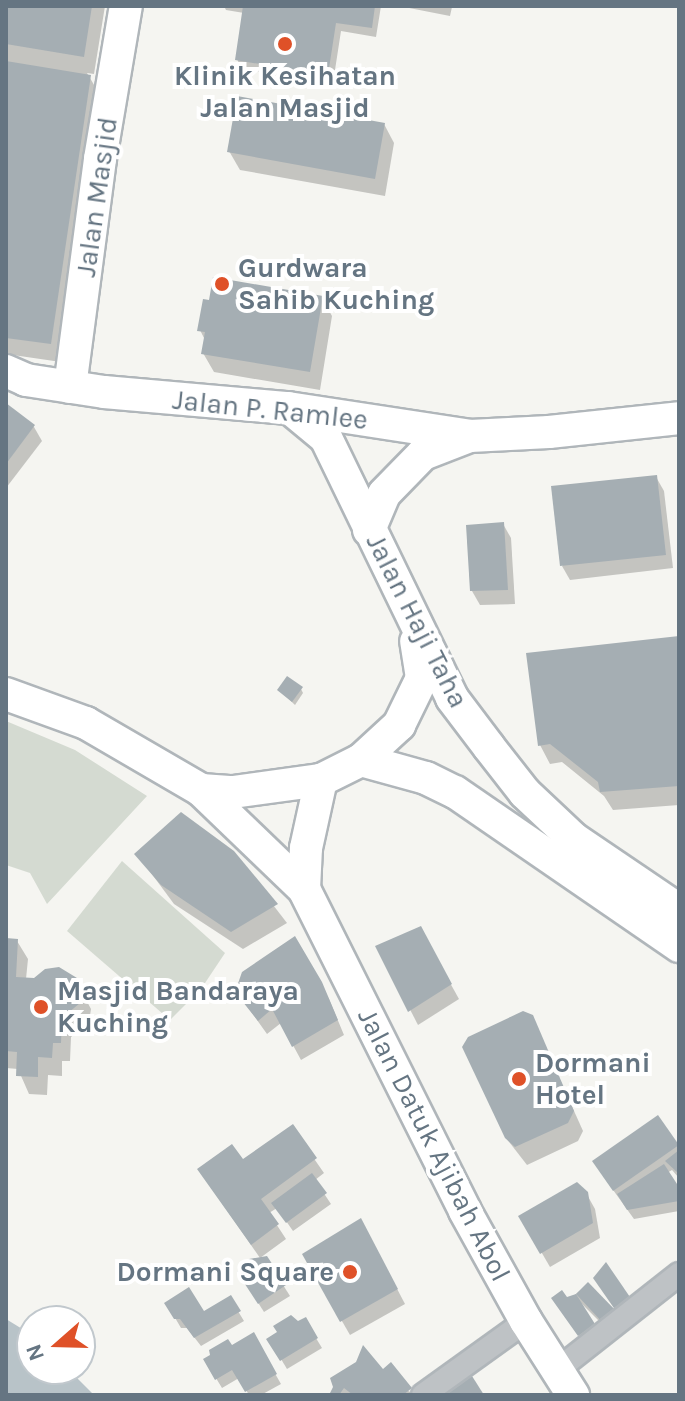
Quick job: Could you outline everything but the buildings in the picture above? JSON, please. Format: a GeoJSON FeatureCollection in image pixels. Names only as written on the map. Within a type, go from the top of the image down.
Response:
{"type":"FeatureCollection","features":[{"type":"Feature","properties":{"kind":"main road","name":"Jalan Masjid"},"geometry":{"type":"LineString","coordinates":[[70,387],[100,159],[126,6]]}},
{"type":"Feature","properties":{"kind":"main road","name":"Jalan P. Ramlee"},"geometry":{"type":"LineString","coordinates":[[6,371],[26,380],[70,387],[288,408],[470,436],[549,432],[679,418]]}},
{"type":"Feature","properties":{"kind":"main road","name":"Jalan Haji Taha"},"geometry":{"type":"LineString","coordinates":[[288,408],[309,421],[326,438],[414,626],[452,698],[525,793],[574,839],[679,910]]}},
{"type":"Feature","properties":{"kind":"main road","name":"Jalan P. Ramlee"},"geometry":{"type":"LineString","coordinates":[[369,530],[384,494],[423,454],[470,436]]}},
{"type":"Feature","properties":{"kind":"main road"},"geometry":{"type":"LineString","coordinates":[[201,790],[233,792],[321,780],[361,760],[399,725],[422,678],[414,626]]}},
{"type":"Feature","properties":{"kind":"main road","name":"Jalan Datuk Ajibah Abol"},"geometry":{"type":"LineString","coordinates":[[6,694],[86,723],[201,790],[304,889],[465,1211],[563,1387]]}},
{"type":"Feature","properties":{"kind":"main road"},"geometry":{"type":"LineString","coordinates":[[361,760],[426,778],[455,792],[679,946]]}},
{"type":"Feature","properties":{"kind":"main road","name":"Jalan Datuk Ajibah Abol"},"geometry":{"type":"LineString","coordinates":[[304,889],[306,848],[321,780]]}},
{"type":"Feature","properties":{"kind":"street"},"geometry":{"type":"LineString","coordinates":[[563,1387],[679,1274]]}},
{"type":"Feature","properties":{"kind":"street"},"geometry":{"type":"LineString","coordinates":[[423,1395],[526,1321]]}},
{"type":"Feature","properties":{"kind":"shaded area"},"geometry":{"type":"Polygon","coordinates":[[[6,721],[75,750],[147,796],[47,904],[30,873],[6,865],[6,721]]]}},
{"type":"Feature","properties":{"kind":"shaded area"},"geometry":{"type":"Polygon","coordinates":[[[122,861],[225,953],[201,989],[170,1020],[67,931],[122,861]]]}},
{"type":"Feature","properties":{"kind":"shaded area"},"geometry":{"type":"Polygon","coordinates":[[[6,1319],[16,1325],[16,1385],[84,1385],[94,1395],[6,1395],[6,1319]]]}},
{"type":"Feature","properties":{"kind":"place","name":"Klinik Kesihatan Jalan Masjid"},"geometry":{"type":"Point","coordinates":[285,44]}},
{"type":"Feature","properties":{"kind":"place","name":"Gurdwara Sahib Kuching"},"geometry":{"type":"Point","coordinates":[222,284]}},
{"type":"Feature","properties":{"kind":"place","name":"Masjid Bandaraya Kuching"},"geometry":{"type":"Point","coordinates":[41,1007]}},
{"type":"Feature","properties":{"kind":"place","name":"Dormani Hotel"},"geometry":{"type":"Point","coordinates":[519,1079]}},
{"type":"Feature","properties":{"kind":"place","name":"Dormani Square"},"geometry":{"type":"Point","coordinates":[350,1272]}}]}
